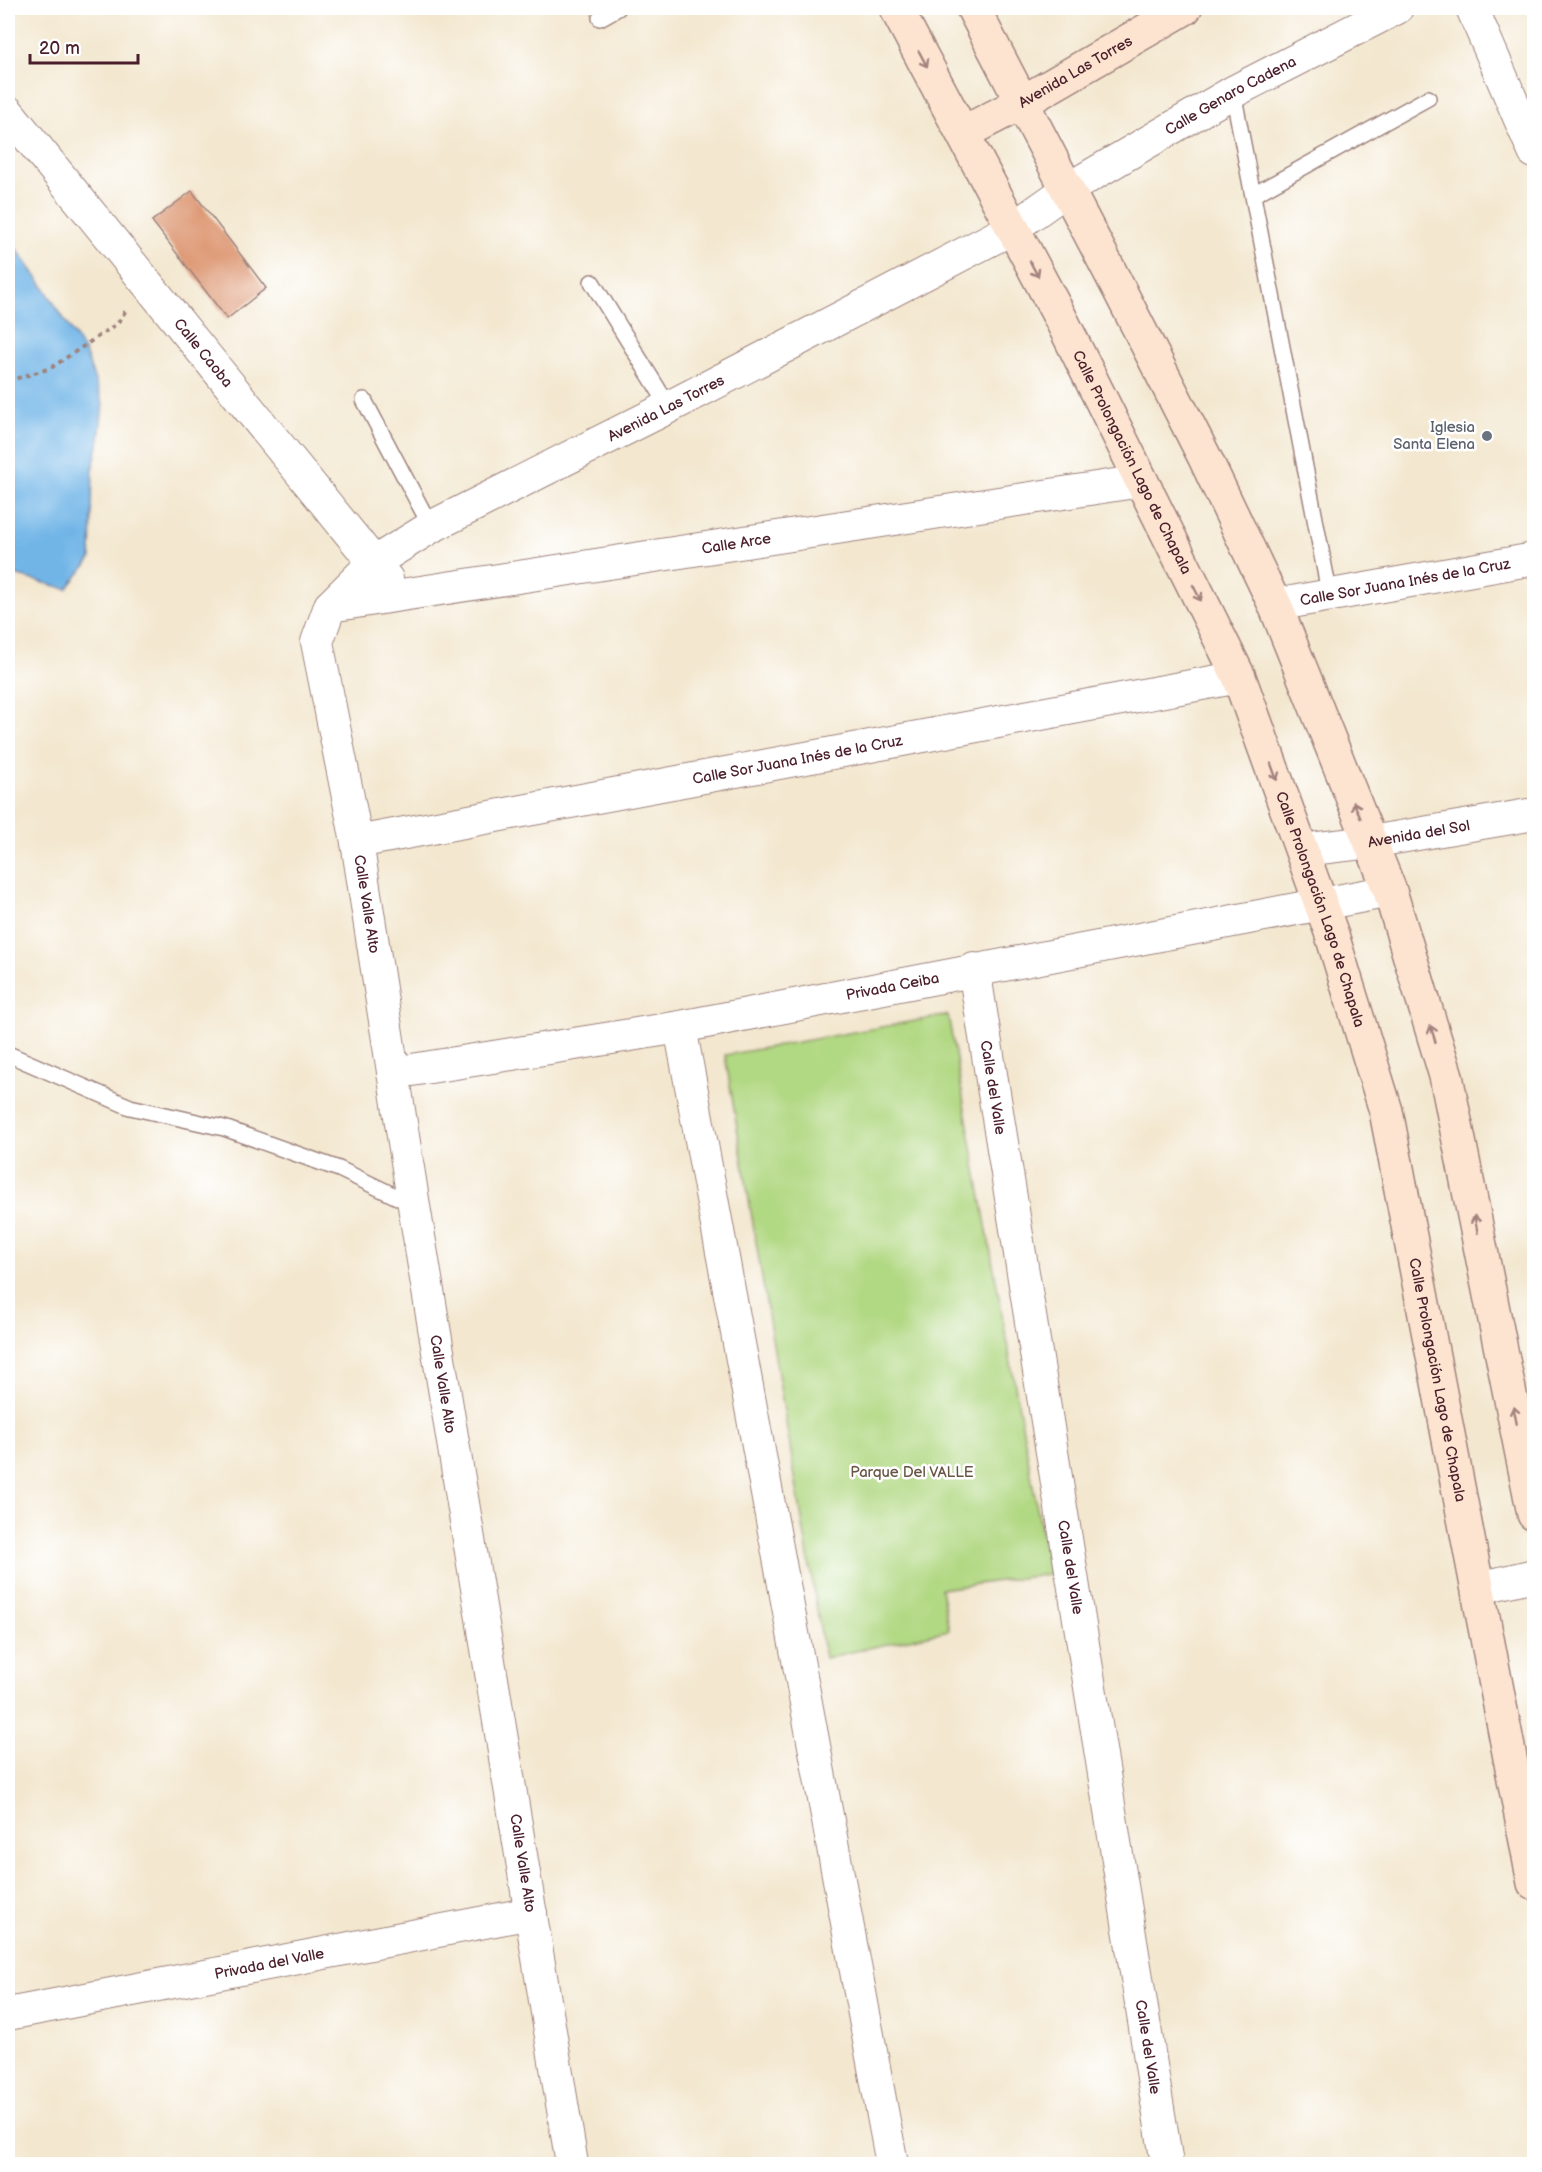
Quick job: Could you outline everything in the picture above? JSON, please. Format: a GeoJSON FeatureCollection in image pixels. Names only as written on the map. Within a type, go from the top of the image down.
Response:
{"type":"FeatureCollection","features":[{"type":"Feature","properties":{"kind":"main road","name":"Calle Prolongación Lago de Chapala"},"geometry":{"type":"LineString","coordinates":[[896,8],[1061,319],[1239,678],[1322,904],[1386,1111],[1534,1884]]}},
{"type":"Feature","properties":{"kind":"main road"},"geometry":{"type":"LineString","coordinates":[[973,8],[1199,446],[1275,605],[1371,842],[1389,891],[1446,1076],[1534,1514]]}},
{"type":"Feature","properties":{"kind":"main road","name":"Avenida Las Torres"},"geometry":{"type":"LineString","coordinates":[[963,133],[1023,102],[1185,8]]}},
{"type":"Feature","properties":{"kind":"street","name":"Calle Genaro Cadena"},"geometry":{"type":"LineString","coordinates":[[1012,228],[1068,189],[1233,92],[1397,8]]}},
{"type":"Feature","properties":{"kind":"street"},"geometry":{"type":"LineString","coordinates":[[1472,8],[1534,152]]}},
{"type":"Feature","properties":{"kind":"street","name":"Calle Caoba"},"geometry":{"type":"LineString","coordinates":[[8,111],[401,595]]}},
{"type":"Feature","properties":{"kind":"street","name":"Avenida Las Torres"},"geometry":{"type":"LineString","coordinates":[[330,606],[373,563],[431,526],[669,407],[1012,228]]}},
{"type":"Feature","properties":{"kind":"street","name":"Calle Arce"},"geometry":{"type":"LineString","coordinates":[[330,606],[1141,481]]}},
{"type":"Feature","properties":{"kind":"street","name":"Calle Sor Juana Inés de la Cruz"},"geometry":{"type":"LineString","coordinates":[[1275,605],[1534,559]]}},
{"type":"Feature","properties":{"kind":"street","name":"Calle Valle Alto"},"geometry":{"type":"LineString","coordinates":[[330,606],[317,642],[357,842],[414,1206],[572,2164]]}},
{"type":"Feature","properties":{"kind":"street","name":"Calle Sor Juana Inés de la Cruz"},"geometry":{"type":"LineString","coordinates":[[357,842],[1239,678]]}},
{"type":"Feature","properties":{"kind":"street","name":"Avenida del Sol"},"geometry":{"type":"LineString","coordinates":[[1302,850],[1371,842],[1534,814]]}},
{"type":"Feature","properties":{"kind":"street","name":"Privada Ceiba"},"geometry":{"type":"LineString","coordinates":[[393,1073],[680,1027],[1389,891]]}},
{"type":"Feature","properties":{"kind":"street","name":"Calle del Valle"},"geometry":{"type":"LineString","coordinates":[[974,969],[1167,2164]]}},
{"type":"Feature","properties":{"kind":"street"},"geometry":{"type":"LineString","coordinates":[[680,1027],[892,2164]]}},
{"type":"Feature","properties":{"kind":"street"},"geometry":{"type":"LineString","coordinates":[[1479,1588],[1534,1575]]}},
{"type":"Feature","properties":{"kind":"street","name":"Privada del Valle"},"geometry":{"type":"LineString","coordinates":[[8,2013],[531,1913]]}},
{"type":"Feature","properties":{"kind":"lane"},"geometry":{"type":"LineString","coordinates":[[600,18],[618,8]]}},
{"type":"Feature","properties":{"kind":"lane"},"geometry":{"type":"LineString","coordinates":[[1233,92],[1330,597]]}},
{"type":"Feature","properties":{"kind":"lane"},"geometry":{"type":"LineString","coordinates":[[1253,195],[1428,98]]}},
{"type":"Feature","properties":{"kind":"lane"},"geometry":{"type":"LineString","coordinates":[[592,282],[669,407]]}},
{"type":"Feature","properties":{"kind":"lane"},"geometry":{"type":"LineString","coordinates":[[364,400],[431,526]]}},
{"type":"Feature","properties":{"kind":"lane"},"geometry":{"type":"LineString","coordinates":[[8,1054],[130,1107],[224,1128],[339,1168],[414,1206]]}},
{"type":"Feature","properties":{"kind":"path"},"geometry":{"type":"LineString","coordinates":[[8,381],[51,368],[118,323],[145,282]]}},
{"type":"Feature","properties":{"kind":"green space","name":"Parque Del VALLE"},"geometry":{"type":"Polygon","coordinates":[[[948,1015],[1049,1574],[941,1589],[949,1630],[825,1658],[725,1055],[948,1015]]]}},
{"type":"Feature","properties":{"kind":"water"},"geometry":{"type":"Polygon","coordinates":[[[8,237],[43,286],[85,352],[103,404],[93,468],[91,559],[67,589],[15,575],[8,569],[8,237]]]}},
{"type":"Feature","properties":{"kind":"building"},"geometry":{"type":"Polygon","coordinates":[[[192,191],[266,288],[227,319],[152,221],[192,191]]]}},
{"type":"Feature","properties":{"kind":"place","name":"Iglesia Santa Elena"},"geometry":{"type":"Point","coordinates":[1487,436]}}]}
